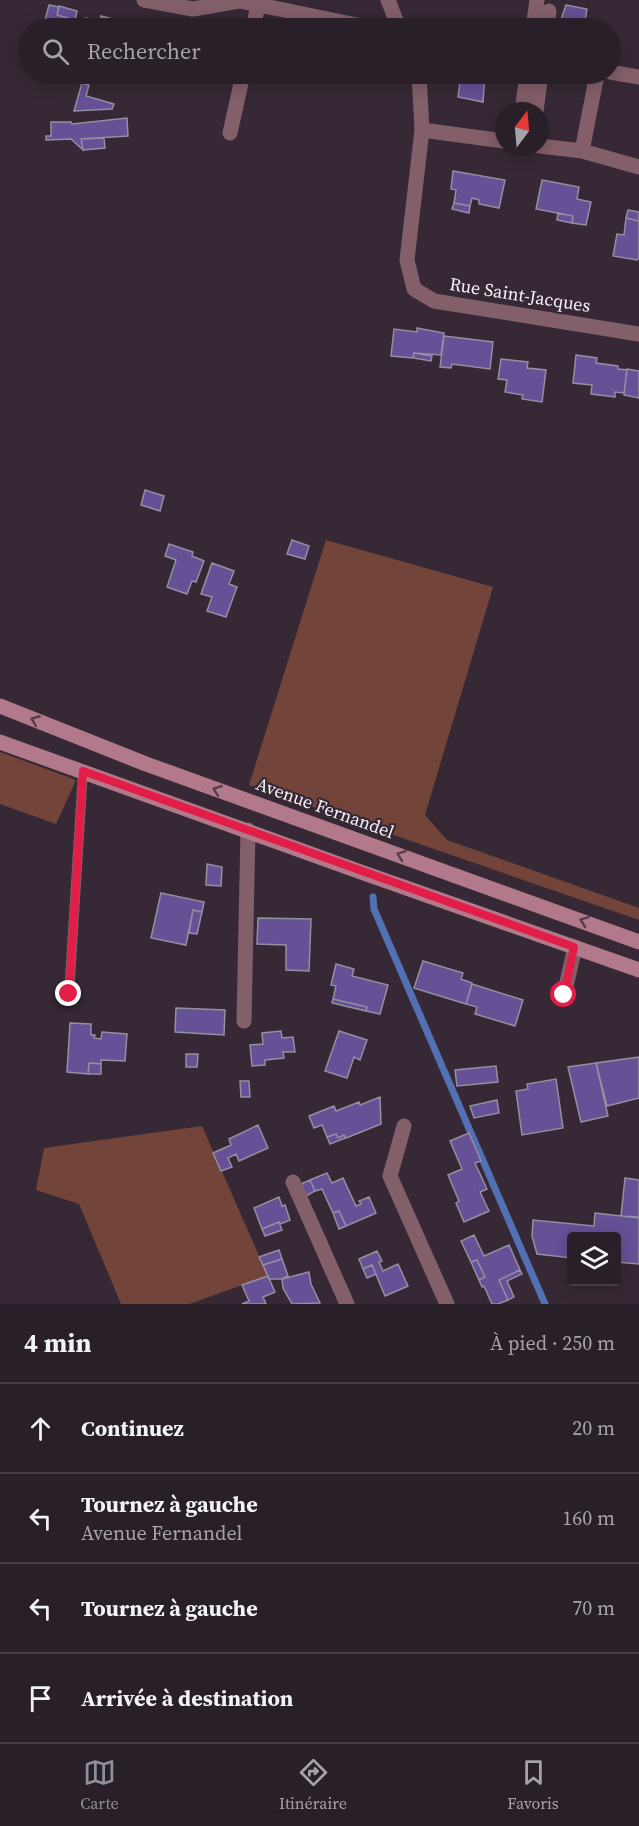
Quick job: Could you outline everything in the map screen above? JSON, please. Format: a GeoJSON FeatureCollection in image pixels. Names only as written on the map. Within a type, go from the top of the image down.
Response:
{"type":"FeatureCollection","features":[{"type":"Feature","properties":{"kind":"main road","name":"Avenue Fernandel"},"geometry":{"type":"LineString","coordinates":[[0,706],[146,764],[639,942]]}},
{"type":"Feature","properties":{"kind":"main road"},"geometry":{"type":"LineString","coordinates":[[0,742],[639,970]]}},
{"type":"Feature","properties":{"kind":"street"},"geometry":{"type":"LineString","coordinates":[[144,0],[193,9],[237,0],[322,18]]}},
{"type":"Feature","properties":{"kind":"street"},"geometry":{"type":"LineString","coordinates":[[388,0],[395,18]]}},
{"type":"Feature","properties":{"kind":"street"},"geometry":{"type":"LineString","coordinates":[[534,18],[537,0]]}},
{"type":"Feature","properties":{"kind":"street"},"geometry":{"type":"LineString","coordinates":[[255,18],[258,5]]}},
{"type":"Feature","properties":{"kind":"street"},"geometry":{"type":"LineString","coordinates":[[548,18],[549,11]]}},
{"type":"Feature","properties":{"kind":"street"},"geometry":{"type":"LineString","coordinates":[[621,74],[639,77]]}},
{"type":"Feature","properties":{"kind":"street"},"geometry":{"type":"LineString","coordinates":[[230,133],[241,84]]}},
{"type":"Feature","properties":{"kind":"street","name":"Rue Saint-Jacques"},"geometry":{"type":"LineString","coordinates":[[420,84],[422,130],[407,260],[414,288],[434,301],[639,334]]}},
{"type":"Feature","properties":{"kind":"street"},"geometry":{"type":"LineString","coordinates":[[523,102],[526,84]]}},
{"type":"Feature","properties":{"kind":"street"},"geometry":{"type":"LineString","coordinates":[[537,102],[540,84]]}},
{"type":"Feature","properties":{"kind":"street"},"geometry":{"type":"LineString","coordinates":[[582,151],[595,84]]}},
{"type":"Feature","properties":{"kind":"street"},"geometry":{"type":"LineString","coordinates":[[422,130],[495,140]]}},
{"type":"Feature","properties":{"kind":"street"},"geometry":{"type":"LineString","coordinates":[[549,147],[582,151],[639,167]]}},
{"type":"Feature","properties":{"kind":"street"},"geometry":{"type":"LineString","coordinates":[[244,1021],[248,830]]}},
{"type":"Feature","properties":{"kind":"street"},"geometry":{"type":"LineString","coordinates":[[564,995],[574,947]]}},
{"type":"Feature","properties":{"kind":"street"},"geometry":{"type":"LineString","coordinates":[[404,1126],[390,1176],[447,1304]]}},
{"type":"Feature","properties":{"kind":"street"},"geometry":{"type":"LineString","coordinates":[[293,1182],[347,1304]]}},
{"type":"Feature","properties":{"kind":"lane"},"geometry":{"type":"LineString","coordinates":[[69,994],[83,771]]}},
{"type":"Feature","properties":{"kind":"shaded area"},"geometry":{"type":"Polygon","coordinates":[[[326,540],[493,587],[425,815],[447,840],[639,908],[639,920],[249,785],[326,540]]]}},
{"type":"Feature","properties":{"kind":"shaded area"},"geometry":{"type":"Polygon","coordinates":[[[0,752],[76,780],[56,824],[0,804],[0,752]]]}},
{"type":"Feature","properties":{"kind":"shaded area"},"geometry":{"type":"Polygon","coordinates":[[[202,1126],[268,1276],[189,1304],[121,1304],[79,1204],[36,1190],[44,1148],[202,1126]]]}},
{"type":"Feature","properties":{"kind":"building"},"geometry":{"type":"Polygon","coordinates":[[[49,5],[59,7],[57,15],[68,18],[46,18],[49,5]]]}},
{"type":"Feature","properties":{"kind":"building"},"geometry":{"type":"Polygon","coordinates":[[[566,5],[587,9],[586,18],[561,18],[566,5]]]}},
{"type":"Feature","properties":{"kind":"building"},"geometry":{"type":"Polygon","coordinates":[[[59,6],[77,11],[75,18],[57,15],[59,6]]]}},
{"type":"Feature","properties":{"kind":"building"},"geometry":{"type":"Polygon","coordinates":[[[82,84],[89,85],[86,96],[114,104],[112,109],[74,111],[82,84]]]}},
{"type":"Feature","properties":{"kind":"building"},"geometry":{"type":"Polygon","coordinates":[[[460,84],[484,84],[483,102],[458,97],[460,84]]]}},
{"type":"Feature","properties":{"kind":"building"},"geometry":{"type":"Polygon","coordinates":[[[127,118],[128,136],[81,139],[83,150],[71,139],[46,140],[46,136],[51,136],[51,122],[71,122],[72,124],[127,118]]]}},
{"type":"Feature","properties":{"kind":"building"},"geometry":{"type":"Polygon","coordinates":[[[104,138],[105,148],[83,150],[81,139],[104,138]]]}},
{"type":"Feature","properties":{"kind":"building"},"geometry":{"type":"Polygon","coordinates":[[[453,171],[505,180],[499,208],[479,204],[479,200],[472,198],[470,206],[454,203],[456,190],[451,189],[453,171]]]}},
{"type":"Feature","properties":{"kind":"building"},"geometry":{"type":"Polygon","coordinates":[[[542,180],[579,187],[577,199],[591,202],[586,225],[572,223],[573,216],[536,209],[542,180]]]}},
{"type":"Feature","properties":{"kind":"building"},"geometry":{"type":"Polygon","coordinates":[[[454,203],[470,206],[469,213],[452,209],[454,203]]]}},
{"type":"Feature","properties":{"kind":"building"},"geometry":{"type":"Polygon","coordinates":[[[628,210],[639,212],[639,221],[626,218],[628,210]]]}},
{"type":"Feature","properties":{"kind":"building"},"geometry":{"type":"Polygon","coordinates":[[[558,213],[573,216],[572,223],[557,220],[558,213]]]}},
{"type":"Feature","properties":{"kind":"building"},"geometry":{"type":"Polygon","coordinates":[[[626,218],[639,221],[639,258],[637,260],[613,256],[617,234],[624,235],[626,218]]]}},
{"type":"Feature","properties":{"kind":"building"},"geometry":{"type":"Polygon","coordinates":[[[417,328],[444,333],[441,355],[414,353],[413,358],[391,356],[394,329],[417,332],[417,328]]]}},
{"type":"Feature","properties":{"kind":"building"},"geometry":{"type":"Polygon","coordinates":[[[444,336],[493,342],[490,369],[452,364],[451,368],[440,367],[444,336]]]}},
{"type":"Feature","properties":{"kind":"building"},"geometry":{"type":"Polygon","coordinates":[[[414,353],[432,356],[431,361],[413,358],[414,353]]]}},
{"type":"Feature","properties":{"kind":"building"},"geometry":{"type":"Polygon","coordinates":[[[576,355],[597,358],[596,363],[618,366],[618,369],[627,370],[624,393],[615,392],[615,397],[591,394],[592,385],[573,383],[576,355]]]}},
{"type":"Feature","properties":{"kind":"building"},"geometry":{"type":"Polygon","coordinates":[[[501,359],[528,362],[527,368],[546,370],[542,402],[522,399],[523,395],[505,392],[507,380],[498,379],[501,359]]]}},
{"type":"Feature","properties":{"kind":"building"},"geometry":{"type":"Polygon","coordinates":[[[627,369],[639,371],[639,398],[624,395],[627,369]]]}},
{"type":"Feature","properties":{"kind":"building"},"geometry":{"type":"Polygon","coordinates":[[[145,490],[164,496],[160,511],[141,505],[145,490]]]}},
{"type":"Feature","properties":{"kind":"building"},"geometry":{"type":"Polygon","coordinates":[[[292,540],[309,546],[305,559],[287,554],[292,540]]]}},
{"type":"Feature","properties":{"kind":"building"},"geometry":{"type":"Polygon","coordinates":[[[169,544],[193,552],[192,556],[204,561],[196,582],[192,581],[187,594],[167,587],[176,560],[165,556],[169,544]]]}},
{"type":"Feature","properties":{"kind":"building"},"geometry":{"type":"Polygon","coordinates":[[[212,563],[234,571],[229,584],[237,587],[226,617],[207,611],[212,597],[201,594],[212,563]]]}},
{"type":"Feature","properties":{"kind":"building"},"geometry":{"type":"Polygon","coordinates":[[[207,864],[222,867],[221,886],[206,885],[207,864]]]}},
{"type":"Feature","properties":{"kind":"building"},"geometry":{"type":"Polygon","coordinates":[[[161,893],[204,902],[202,912],[193,910],[186,945],[151,938],[161,893]]]}},
{"type":"Feature","properties":{"kind":"building"},"geometry":{"type":"Polygon","coordinates":[[[193,910],[202,912],[197,934],[189,933],[193,910]]]}},
{"type":"Feature","properties":{"kind":"building"},"geometry":{"type":"Polygon","coordinates":[[[258,918],[311,919],[309,971],[286,970],[286,945],[257,944],[258,918]]]}},
{"type":"Feature","properties":{"kind":"building"},"geometry":{"type":"Polygon","coordinates":[[[423,961],[463,973],[461,979],[472,983],[466,1004],[414,988],[423,961]]]}},
{"type":"Feature","properties":{"kind":"building"},"geometry":{"type":"Polygon","coordinates":[[[336,964],[354,969],[352,976],[388,985],[380,1014],[366,1011],[367,1007],[333,999],[336,986],[331,985],[336,964]]]}},
{"type":"Feature","properties":{"kind":"building"},"geometry":{"type":"Polygon","coordinates":[[[472,984],[523,1000],[515,1026],[475,1014],[477,1007],[466,1004],[472,984]]]}},
{"type":"Feature","properties":{"kind":"building"},"geometry":{"type":"Polygon","coordinates":[[[333,999],[367,1007],[366,1011],[332,1003],[333,999]]]}},
{"type":"Feature","properties":{"kind":"building"},"geometry":{"type":"Polygon","coordinates":[[[176,1008],[225,1010],[224,1035],[175,1032],[176,1008]]]}},
{"type":"Feature","properties":{"kind":"building"},"geometry":{"type":"Polygon","coordinates":[[[70,1023],[91,1024],[91,1035],[95,1035],[94,1038],[101,1039],[102,1032],[127,1034],[125,1061],[101,1060],[101,1064],[89,1063],[88,1074],[67,1072],[70,1023]]]}},
{"type":"Feature","properties":{"kind":"building"},"geometry":{"type":"Polygon","coordinates":[[[281,1031],[282,1038],[293,1037],[295,1052],[283,1052],[284,1058],[265,1060],[265,1065],[252,1066],[250,1045],[263,1044],[262,1033],[281,1031]]]}},
{"type":"Feature","properties":{"kind":"building"},"geometry":{"type":"Polygon","coordinates":[[[339,1031],[367,1040],[360,1060],[354,1057],[347,1078],[325,1071],[339,1031]]]}},
{"type":"Feature","properties":{"kind":"building"},"geometry":{"type":"Polygon","coordinates":[[[186,1054],[198,1054],[197,1067],[186,1067],[186,1054]]]}},
{"type":"Feature","properties":{"kind":"building"},"geometry":{"type":"Polygon","coordinates":[[[639,1057],[639,1098],[607,1106],[596,1063],[639,1057]]]}},
{"type":"Feature","properties":{"kind":"building"},"geometry":{"type":"Polygon","coordinates":[[[89,1063],[101,1064],[101,1074],[88,1074],[89,1063]]]}},
{"type":"Feature","properties":{"kind":"building"},"geometry":{"type":"Polygon","coordinates":[[[596,1063],[608,1116],[581,1122],[568,1067],[596,1063]]]}},
{"type":"Feature","properties":{"kind":"building"},"geometry":{"type":"Polygon","coordinates":[[[496,1066],[498,1082],[457,1086],[455,1070],[496,1066]]]}},
{"type":"Feature","properties":{"kind":"building"},"geometry":{"type":"Polygon","coordinates":[[[556,1079],[563,1128],[522,1135],[516,1091],[528,1089],[527,1084],[556,1079]]]}},
{"type":"Feature","properties":{"kind":"building"},"geometry":{"type":"Polygon","coordinates":[[[240,1081],[249,1081],[250,1097],[241,1097],[240,1081]]]}},
{"type":"Feature","properties":{"kind":"building"},"geometry":{"type":"Polygon","coordinates":[[[380,1097],[381,1124],[346,1138],[344,1135],[338,1138],[336,1134],[327,1137],[322,1125],[314,1128],[309,1116],[334,1106],[336,1111],[380,1097]]]}},
{"type":"Feature","properties":{"kind":"building"},"geometry":{"type":"Polygon","coordinates":[[[497,1100],[499,1113],[474,1118],[470,1106],[497,1100]]]}},
{"type":"Feature","properties":{"kind":"building"},"geometry":{"type":"Polygon","coordinates":[[[258,1125],[268,1148],[239,1161],[236,1154],[228,1158],[232,1167],[221,1171],[213,1153],[231,1145],[229,1139],[258,1125]]]}},
{"type":"Feature","properties":{"kind":"building"},"geometry":{"type":"Polygon","coordinates":[[[469,1133],[481,1161],[475,1163],[487,1189],[480,1192],[489,1211],[464,1222],[456,1203],[459,1201],[448,1175],[462,1169],[450,1141],[469,1133]]]}},
{"type":"Feature","properties":{"kind":"building"},"geometry":{"type":"Polygon","coordinates":[[[336,1134],[338,1138],[344,1135],[346,1138],[330,1144],[327,1137],[336,1134]]]}},
{"type":"Feature","properties":{"kind":"building"},"geometry":{"type":"Polygon","coordinates":[[[327,1173],[332,1183],[343,1178],[356,1206],[361,1204],[359,1201],[369,1197],[376,1213],[346,1226],[339,1211],[333,1213],[322,1189],[315,1191],[310,1180],[327,1173]]]}},
{"type":"Feature","properties":{"kind":"building"},"geometry":{"type":"Polygon","coordinates":[[[625,1178],[639,1180],[639,1217],[621,1216],[625,1178]]]}},
{"type":"Feature","properties":{"kind":"building"},"geometry":{"type":"Polygon","coordinates":[[[310,1180],[315,1191],[306,1196],[301,1184],[310,1180]]]}},
{"type":"Feature","properties":{"kind":"building"},"geometry":{"type":"Polygon","coordinates":[[[279,1197],[282,1206],[285,1205],[290,1220],[262,1229],[254,1208],[279,1197]]]}},
{"type":"Feature","properties":{"kind":"building"},"geometry":{"type":"Polygon","coordinates":[[[339,1211],[346,1226],[339,1229],[333,1213],[339,1211]]]}},
{"type":"Feature","properties":{"kind":"building"},"geometry":{"type":"Polygon","coordinates":[[[595,1213],[639,1218],[639,1264],[621,1262],[621,1232],[567,1232],[567,1257],[537,1254],[532,1236],[533,1220],[594,1226],[595,1213]]]}},
{"type":"Feature","properties":{"kind":"building"},"geometry":{"type":"Polygon","coordinates":[[[279,1222],[282,1230],[265,1236],[262,1229],[279,1222]]]}},
{"type":"Feature","properties":{"kind":"building"},"geometry":{"type":"Polygon","coordinates":[[[474,1235],[484,1256],[509,1245],[520,1270],[499,1280],[508,1300],[492,1304],[484,1286],[482,1287],[479,1280],[485,1277],[477,1260],[471,1262],[461,1241],[474,1235]]]}},
{"type":"Feature","properties":{"kind":"building"},"geometry":{"type":"Polygon","coordinates":[[[279,1250],[282,1259],[263,1265],[259,1257],[279,1250]]]}},
{"type":"Feature","properties":{"kind":"building"},"geometry":{"type":"Polygon","coordinates":[[[377,1251],[382,1261],[379,1262],[383,1271],[398,1264],[408,1286],[385,1296],[372,1265],[363,1269],[359,1259],[377,1251]]]}},
{"type":"Feature","properties":{"kind":"building"},"geometry":{"type":"Polygon","coordinates":[[[282,1259],[288,1276],[282,1279],[269,1279],[263,1265],[282,1259]]]}},
{"type":"Feature","properties":{"kind":"building"},"geometry":{"type":"Polygon","coordinates":[[[477,1260],[485,1277],[479,1280],[471,1262],[477,1260]]]}},
{"type":"Feature","properties":{"kind":"building"},"geometry":{"type":"Polygon","coordinates":[[[372,1265],[376,1274],[367,1278],[363,1269],[372,1265]]]}},
{"type":"Feature","properties":{"kind":"building"},"geometry":{"type":"Polygon","coordinates":[[[520,1270],[522,1274],[507,1281],[514,1297],[508,1300],[499,1280],[520,1270]]]}},
{"type":"Feature","properties":{"kind":"building"},"geometry":{"type":"Polygon","coordinates":[[[309,1272],[311,1284],[320,1303],[292,1304],[283,1288],[282,1279],[309,1272]]]}},
{"type":"Feature","properties":{"kind":"building"},"geometry":{"type":"Polygon","coordinates":[[[268,1276],[275,1292],[263,1297],[266,1304],[242,1304],[249,1301],[242,1285],[268,1276]]]}},
{"type":"Feature","properties":{"kind":"waterway"},"geometry":{"type":"LineString","coordinates":[[373,897],[374,909],[545,1304]]}},
{"type":"Feature","properties":{"kind":"route"},"geometry":{"type":"LineString","coordinates":[[69,994],[83,771],[574,947],[564,995]]}}]}
